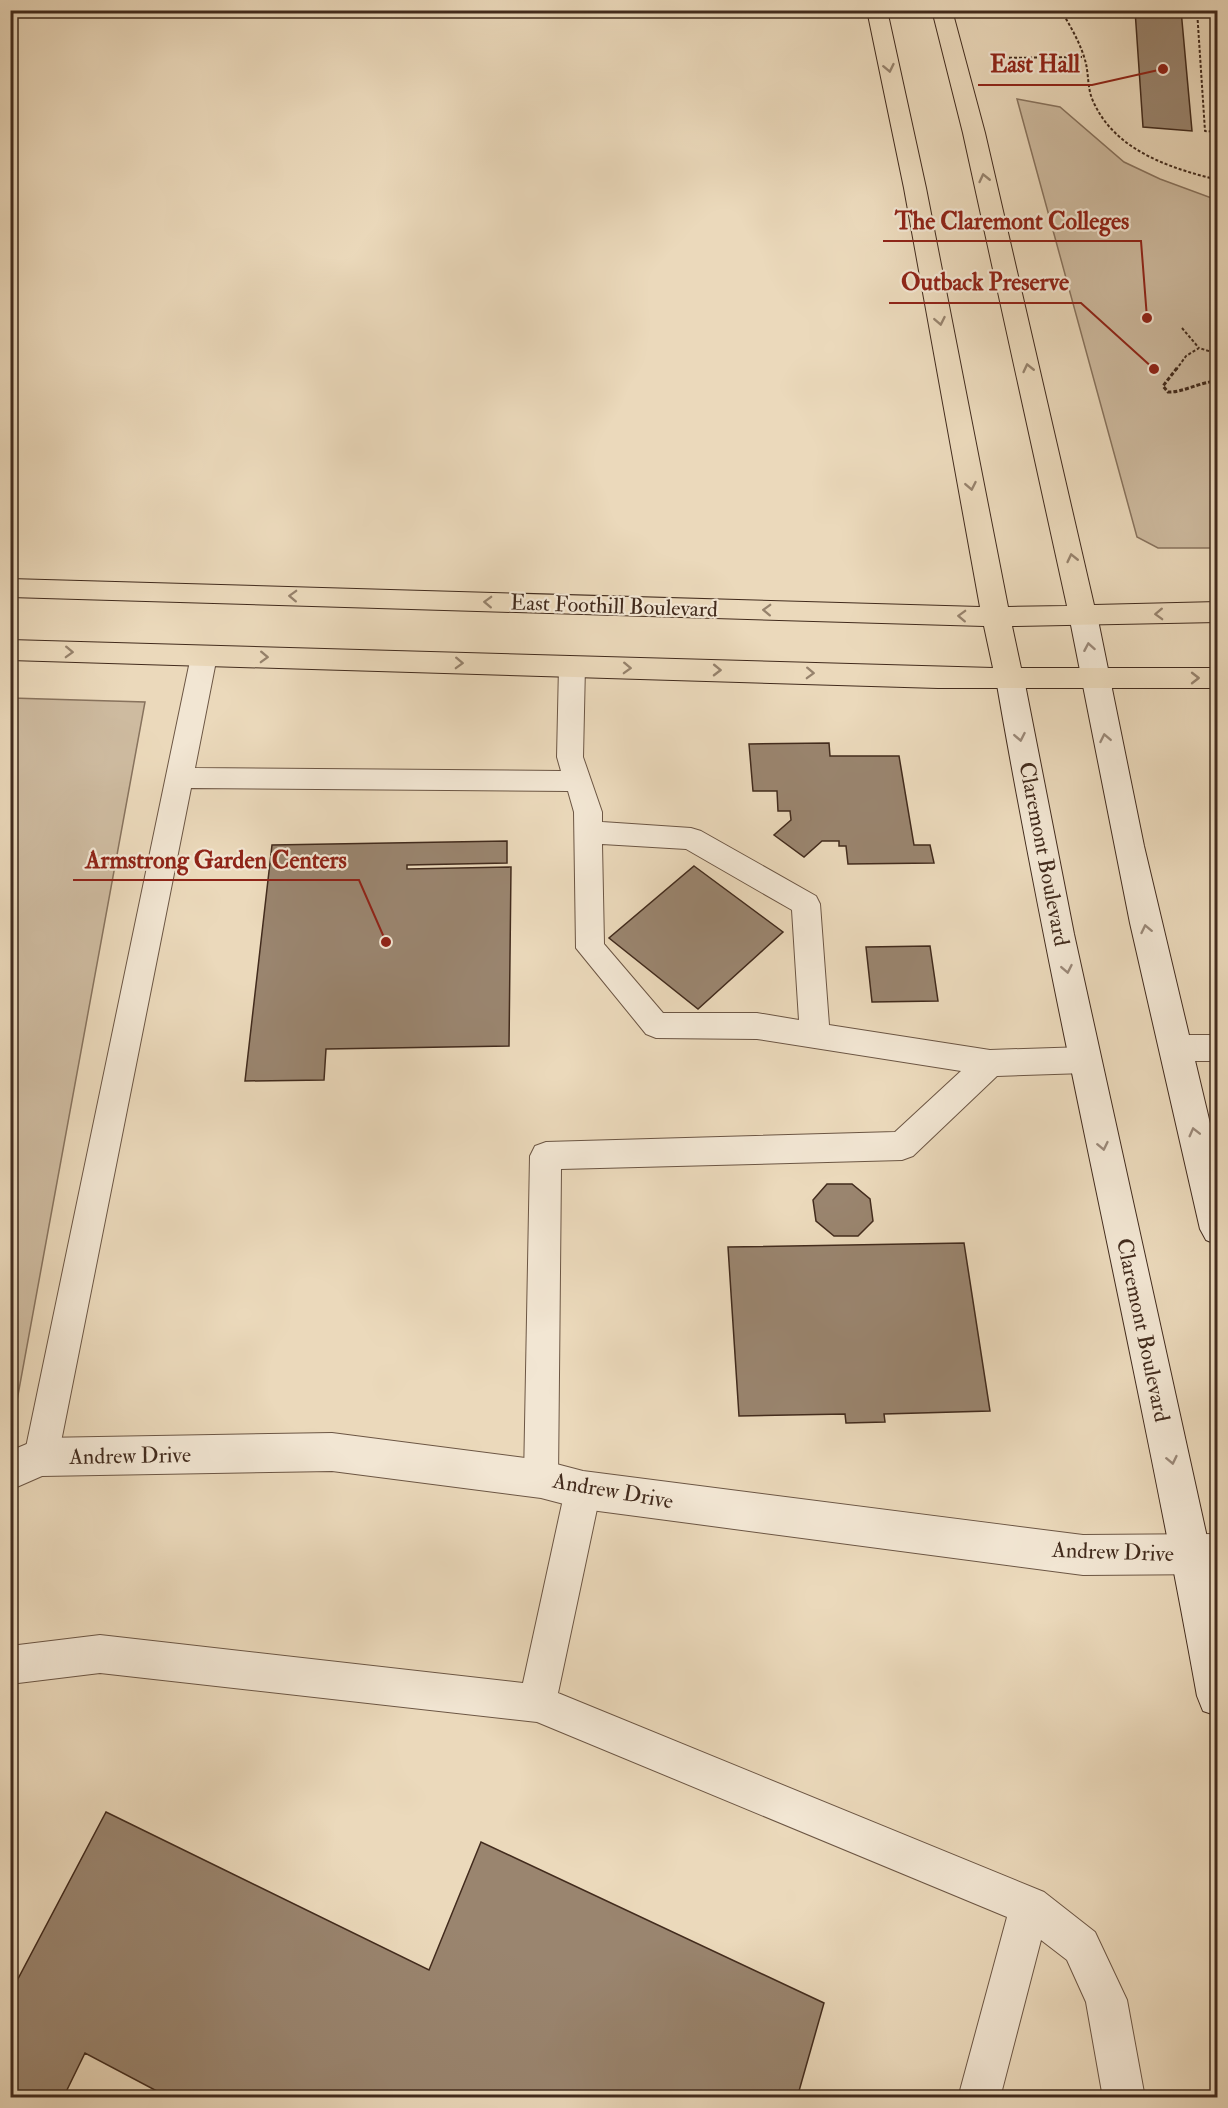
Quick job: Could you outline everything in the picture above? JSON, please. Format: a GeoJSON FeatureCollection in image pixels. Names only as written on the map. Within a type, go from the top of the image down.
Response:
{"type":"FeatureCollection","features":[{"type":"Feature","properties":{"kind":"main road","name":"Claremont Boulevard"},"geometry":{"type":"LineString","coordinates":[[877,10],[915,189],[996,617],[1085,1060],[1205,1554],[1218,1696]]}},
{"type":"Feature","properties":{"kind":"main road"},"geometry":{"type":"LineString","coordinates":[[942,10],[976,145],[1083,615],[1119,802],[1174,1048],[1218,1229]]}},
{"type":"Feature","properties":{"kind":"main road","name":"East Foothill Boulevard"},"geometry":{"type":"LineString","coordinates":[[10,588],[996,617],[1218,612]]}},
{"type":"Feature","properties":{"kind":"main road"},"geometry":{"type":"LineString","coordinates":[[10,650],[1010,679],[1218,678]]}},
{"type":"Feature","properties":{"kind":"main road","name":"Andrew Drive"},"geometry":{"type":"LineString","coordinates":[[26,1464],[332,1452],[542,1479],[583,1490],[1083,1555],[1205,1554]]}},
{"type":"Feature","properties":{"kind":"lane"},"geometry":{"type":"LineString","coordinates":[[26,1464],[179,778],[204,656]]}},
{"type":"Feature","properties":{"kind":"lane"},"geometry":{"type":"LineString","coordinates":[[572,666],[570,757],[588,812],[590,948],[656,1025],[757,1026],[990,1063],[1085,1060]]}},
{"type":"Feature","properties":{"kind":"lane"},"geometry":{"type":"LineString","coordinates":[[179,778],[578,781]]}},
{"type":"Feature","properties":{"kind":"lane"},"geometry":{"type":"LineString","coordinates":[[588,832],[690,839],[806,904],[815,1035]]}},
{"type":"Feature","properties":{"kind":"lane"},"geometry":{"type":"LineString","coordinates":[[1174,1048],[1218,1048]]}},
{"type":"Feature","properties":{"kind":"lane"},"geometry":{"type":"LineString","coordinates":[[542,1479],[546,1156],[902,1146],[990,1063]]}},
{"type":"Feature","properties":{"kind":"lane"},"geometry":{"type":"LineString","coordinates":[[537,1703],[583,1490]]}},
{"type":"Feature","properties":{"kind":"lane"},"geometry":{"type":"LineString","coordinates":[[10,1665],[100,1654],[537,1703],[1030,1906],[1081,1946],[1106,2000],[1124,2097]]}},
{"type":"Feature","properties":{"kind":"lane"},"geometry":{"type":"LineString","coordinates":[[979,2097],[1030,1906]]}},
{"type":"Feature","properties":{"kind":"path"},"geometry":{"type":"LineString","coordinates":[[1061,10],[1084,57],[1092,99],[1101,116],[1117,134],[1132,147],[1159,163],[1218,180]]}},
{"type":"Feature","properties":{"kind":"path"},"geometry":{"type":"LineString","coordinates":[[1197,10],[1205,131],[1218,132]]}},
{"type":"Feature","properties":{"kind":"path"},"geometry":{"type":"LineString","coordinates":[[954,59],[1084,57]]}},
{"type":"Feature","properties":{"kind":"path"},"geometry":{"type":"LineString","coordinates":[[1182,328],[1199,348],[1218,354]]}},
{"type":"Feature","properties":{"kind":"path"},"geometry":{"type":"LineString","coordinates":[[1199,348],[1186,356],[1163,386],[1168,392],[1179,393],[1186,387],[1198,383],[1218,381]]}},
{"type":"Feature","properties":{"kind":"shaded area"},"geometry":{"type":"Polygon","coordinates":[[[1017,99],[1060,107],[1124,162],[1160,179],[1217,200],[1217,548],[1158,548],[1137,537],[1017,99]]]}},
{"type":"Feature","properties":{"kind":"shaded area"},"geometry":{"type":"Polygon","coordinates":[[[11,698],[145,702],[16,1406],[11,1408],[11,698]]]}},
{"type":"Feature","properties":{"kind":"building"},"geometry":{"type":"Polygon","coordinates":[[[1135,10],[1181,10],[1192,131],[1143,127],[1135,10]]]}},
{"type":"Feature","properties":{"kind":"building"},"geometry":{"type":"Polygon","coordinates":[[[829,743],[830,756],[899,756],[914,845],[930,845],[934,863],[848,864],[846,846],[839,846],[839,841],[822,841],[804,857],[774,835],[791,820],[790,811],[778,811],[777,791],[753,791],[749,744],[829,743]]]}},
{"type":"Feature","properties":{"kind":"building"},"geometry":{"type":"Polygon","coordinates":[[[507,841],[507,863],[407,865],[407,869],[511,867],[509,1046],[326,1049],[324,1080],[245,1081],[272,845],[507,841]]]}},
{"type":"Feature","properties":{"kind":"building"},"geometry":{"type":"Polygon","coordinates":[[[694,866],[783,932],[698,1009],[609,938],[694,866]]]}},
{"type":"Feature","properties":{"kind":"building"},"geometry":{"type":"Polygon","coordinates":[[[930,946],[938,1001],[872,1002],[866,947],[930,946]]]}},
{"type":"Feature","properties":{"kind":"building"},"geometry":{"type":"Polygon","coordinates":[[[827,1184],[852,1184],[870,1199],[873,1221],[858,1236],[834,1236],[816,1221],[813,1200],[827,1184]]]}},
{"type":"Feature","properties":{"kind":"building"},"geometry":{"type":"Polygon","coordinates":[[[964,1243],[990,1411],[884,1414],[885,1422],[846,1423],[845,1414],[739,1416],[728,1247],[964,1243]]]}},
{"type":"Feature","properties":{"kind":"building"},"geometry":{"type":"Polygon","coordinates":[[[106,1812],[429,1970],[481,1842],[824,2003],[797,2098],[170,2098],[85,2053],[63,2098],[10,2098],[10,1994],[106,1812]]]}},
{"type":"Feature","properties":{"kind":"place","name":"East Hall"},"geometry":{"type":"Point","coordinates":[1163,69]}},
{"type":"Feature","properties":{"kind":"place","name":"The Claremont Colleges"},"geometry":{"type":"Point","coordinates":[1147,318]}},
{"type":"Feature","properties":{"kind":"place","name":"Outback Preserve"},"geometry":{"type":"Point","coordinates":[1154,369]}},
{"type":"Feature","properties":{"kind":"place","name":"Armstrong Garden Centers"},"geometry":{"type":"Point","coordinates":[386,942]}}]}
